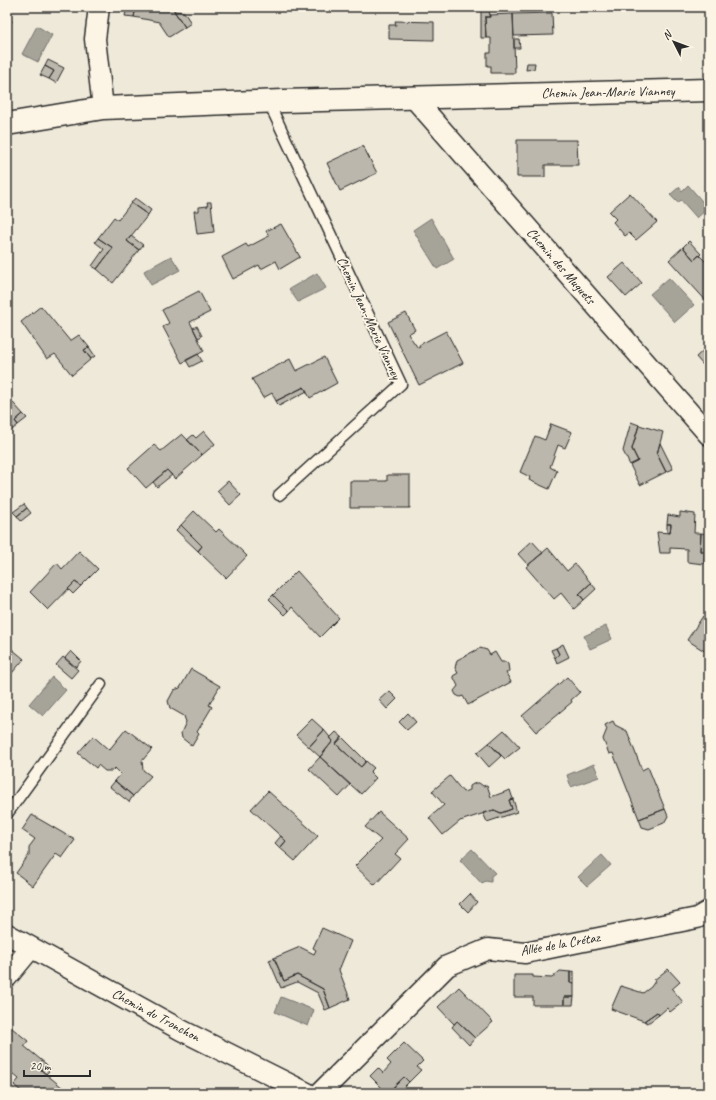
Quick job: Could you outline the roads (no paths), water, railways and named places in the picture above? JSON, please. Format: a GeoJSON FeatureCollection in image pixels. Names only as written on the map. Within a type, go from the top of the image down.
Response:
{"type":"FeatureCollection","features":[{"type":"Feature","properties":{"kind":"street"},"geometry":{"type":"LineString","coordinates":[[99,7],[95,39],[103,108]]}},
{"type":"Feature","properties":{"kind":"street","name":"Chemin Jean-Marie Vianney"},"geometry":{"type":"LineString","coordinates":[[7,124],[103,108],[268,101],[709,90]]}},
{"type":"Feature","properties":{"kind":"street","name":"Chemin des Muguets"},"geometry":{"type":"LineString","coordinates":[[413,97],[709,435]]}},
{"type":"Feature","properties":{"kind":"street","name":"Allée de la Crétaz"},"geometry":{"type":"LineString","coordinates":[[320,1093],[447,966],[488,949],[525,953],[697,918],[709,911]]}},
{"type":"Feature","properties":{"kind":"street","name":"Chemin du Tronchon"},"geometry":{"type":"LineString","coordinates":[[7,934],[181,1030],[307,1093]]}},
{"type":"Feature","properties":{"kind":"street"},"geometry":{"type":"LineString","coordinates":[[7,977],[31,948]]}},
{"type":"Feature","properties":{"kind":"lane","name":"Chemin Jean-Marie Vianney"},"geometry":{"type":"LineString","coordinates":[[268,101],[401,384],[279,496]]}},
{"type":"Feature","properties":{"kind":"lane"},"geometry":{"type":"LineString","coordinates":[[7,814],[101,684]]}}]}
